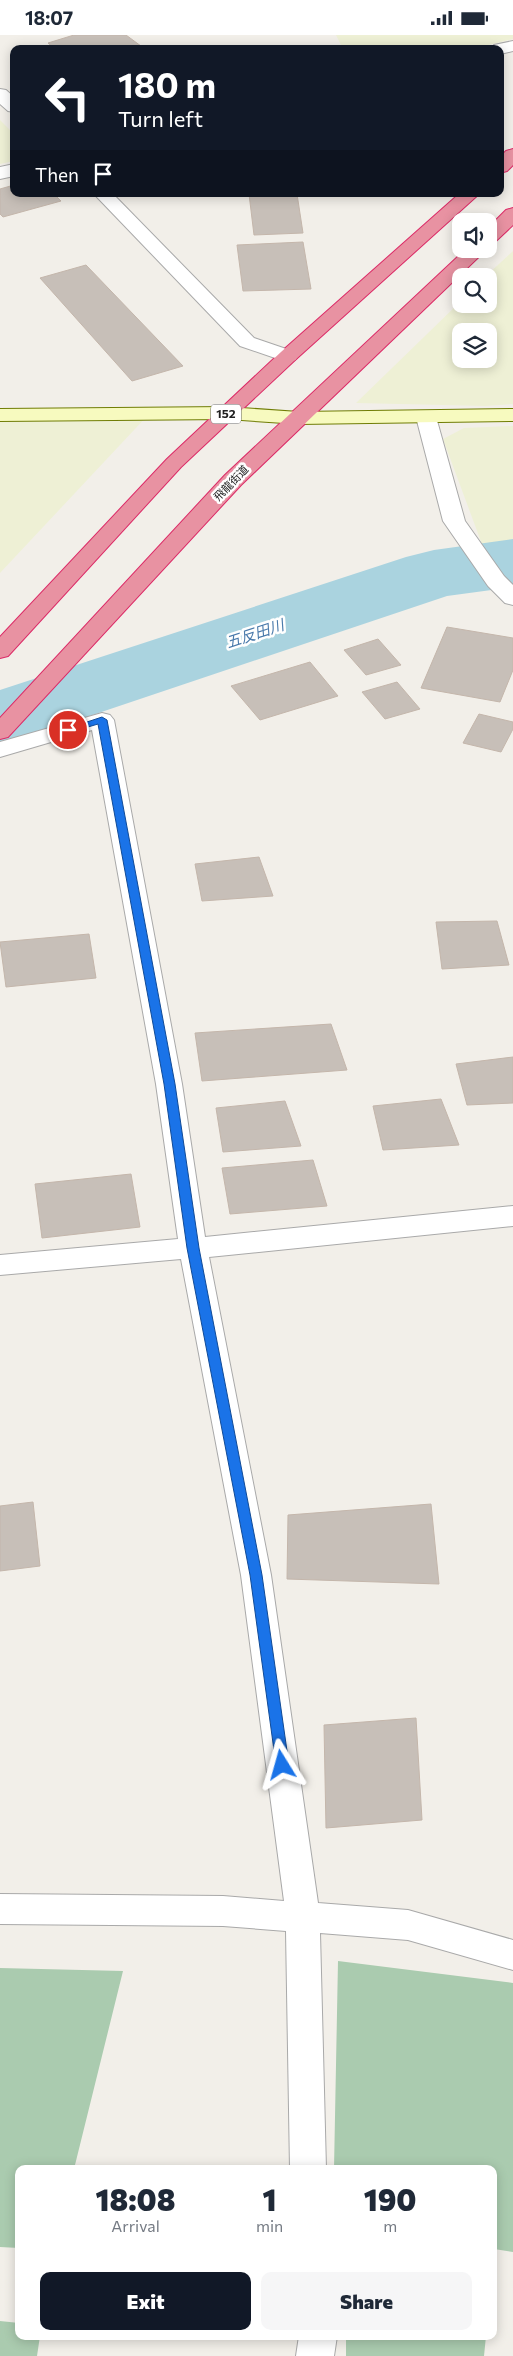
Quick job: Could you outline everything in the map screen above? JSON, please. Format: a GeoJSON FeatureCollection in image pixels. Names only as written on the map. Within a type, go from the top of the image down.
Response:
{"type":"FeatureCollection","features":[{"type":"Feature","properties":{"kind":"highway","name":"152"},"geometry":{"type":"LineString","coordinates":[[0,651],[174,463],[288,356],[467,197]]}},
{"type":"Feature","properties":{"kind":"highway"},"geometry":{"type":"LineString","coordinates":[[497,229],[513,214]]}},
{"type":"Feature","properties":{"kind":"highway","name":"飛龍街道"},"geometry":{"type":"LineString","coordinates":[[0,732],[233,480],[468,258]]}},
{"type":"Feature","properties":{"kind":"street"},"geometry":{"type":"LineString","coordinates":[[0,94],[10,103]]}},
{"type":"Feature","properties":{"kind":"street"},"geometry":{"type":"LineString","coordinates":[[106,197],[246,342],[288,356]]}},
{"type":"Feature","properties":{"kind":"street"},"geometry":{"type":"LineString","coordinates":[[0,415],[228,413],[299,418],[513,415]]}},
{"type":"Feature","properties":{"kind":"street"},"geometry":{"type":"LineString","coordinates":[[426,417],[454,521],[496,581],[513,598]]}},
{"type":"Feature","properties":{"kind":"street"},"geometry":{"type":"LineString","coordinates":[[0,751],[102,720],[170,1084],[193,1248],[256,1575],[304,1917],[308,2165]]}},
{"type":"Feature","properties":{"kind":"street"},"geometry":{"type":"LineString","coordinates":[[0,1265],[513,1216]]}},
{"type":"Feature","properties":{"kind":"street"},"geometry":{"type":"LineString","coordinates":[[0,1909],[223,1911],[408,1925],[513,1955]]}},
{"type":"Feature","properties":{"kind":"street"},"geometry":{"type":"LineString","coordinates":[[315,2356],[317,2340]]}},
{"type":"Feature","properties":{"kind":"green space"},"geometry":{"type":"Polygon","coordinates":[[[336,35],[513,35],[513,39],[488,45],[341,45],[336,35]]]}},
{"type":"Feature","properties":{"kind":"green space"},"geometry":{"type":"Polygon","coordinates":[[[0,120],[10,130],[10,162],[0,164],[0,120]]]}},
{"type":"Feature","properties":{"kind":"green space"},"geometry":{"type":"Polygon","coordinates":[[[513,251],[513,404],[485,406],[356,403],[452,310],[452,313],[497,313],[497,268],[495,268],[513,251]]]}},
{"type":"Feature","properties":{"kind":"green space"},"geometry":{"type":"Polygon","coordinates":[[[149,414],[0,573],[0,415],[149,414]]]}},
{"type":"Feature","properties":{"kind":"green space"},"geometry":{"type":"Polygon","coordinates":[[[513,426],[513,547],[483,547],[443,439],[464,428],[513,426]]]}},
{"type":"Feature","properties":{"kind":"green space"},"geometry":{"type":"Polygon","coordinates":[[[338,1961],[513,1983],[513,2252],[497,2249],[497,2165],[334,2165],[338,1961]]]}},
{"type":"Feature","properties":{"kind":"green space"},"geometry":{"type":"Polygon","coordinates":[[[0,1968],[123,1971],[75,2165],[15,2165],[15,2248],[0,2247],[0,1968]]]}},
{"type":"Feature","properties":{"kind":"green space"},"geometry":{"type":"Polygon","coordinates":[[[0,2321],[15,2323],[15,2340],[39,2340],[37,2356],[0,2356],[0,2321]]]}},
{"type":"Feature","properties":{"kind":"green space"},"geometry":{"type":"Polygon","coordinates":[[[346,2340],[486,2340],[484,2356],[346,2356],[346,2340]]]}},
{"type":"Feature","properties":{"kind":"building"},"geometry":{"type":"Polygon","coordinates":[[[74,35],[126,35],[140,45],[50,45],[48,43],[74,35]]]}},
{"type":"Feature","properties":{"kind":"building"},"geometry":{"type":"Polygon","coordinates":[[[10,186],[10,197],[57,197],[61,201],[3,217],[0,214],[0,189],[10,186]]]}},
{"type":"Feature","properties":{"kind":"building"},"geometry":{"type":"Polygon","coordinates":[[[249,197],[297,197],[303,233],[254,235],[249,197]]]}},
{"type":"Feature","properties":{"kind":"building"},"geometry":{"type":"Polygon","coordinates":[[[303,242],[311,289],[243,291],[237,245],[303,242]]]}},
{"type":"Feature","properties":{"kind":"building"},"geometry":{"type":"Polygon","coordinates":[[[86,265],[183,366],[132,381],[40,278],[86,265]]]}},
{"type":"Feature","properties":{"kind":"building"},"geometry":{"type":"Polygon","coordinates":[[[447,627],[513,638],[513,670],[500,702],[421,688],[447,627]]]}},
{"type":"Feature","properties":{"kind":"building"},"geometry":{"type":"Polygon","coordinates":[[[378,639],[401,665],[366,675],[344,650],[378,639]]]}},
{"type":"Feature","properties":{"kind":"building"},"geometry":{"type":"Polygon","coordinates":[[[310,662],[338,696],[260,720],[231,686],[310,662]]]}},
{"type":"Feature","properties":{"kind":"building"},"geometry":{"type":"Polygon","coordinates":[[[397,682],[420,709],[385,719],[362,692],[397,682]]]}},
{"type":"Feature","properties":{"kind":"building"},"geometry":{"type":"Polygon","coordinates":[[[479,714],[513,722],[513,729],[501,752],[463,743],[479,714]]]}},
{"type":"Feature","properties":{"kind":"building"},"geometry":{"type":"Polygon","coordinates":[[[259,857],[273,896],[202,901],[195,864],[259,857]]]}},
{"type":"Feature","properties":{"kind":"building"},"geometry":{"type":"Polygon","coordinates":[[[497,921],[509,965],[442,969],[436,922],[497,921]]]}},
{"type":"Feature","properties":{"kind":"building"},"geometry":{"type":"Polygon","coordinates":[[[89,934],[96,978],[6,987],[0,942],[89,934]]]}},
{"type":"Feature","properties":{"kind":"building"},"geometry":{"type":"Polygon","coordinates":[[[331,1024],[347,1070],[202,1081],[195,1033],[331,1024]]]}},
{"type":"Feature","properties":{"kind":"building"},"geometry":{"type":"Polygon","coordinates":[[[513,1057],[513,1103],[467,1105],[456,1064],[513,1057]]]}},
{"type":"Feature","properties":{"kind":"building"},"geometry":{"type":"Polygon","coordinates":[[[441,1099],[459,1145],[383,1150],[373,1106],[441,1099]]]}},
{"type":"Feature","properties":{"kind":"building"},"geometry":{"type":"Polygon","coordinates":[[[285,1101],[301,1146],[223,1152],[216,1108],[285,1101]]]}},
{"type":"Feature","properties":{"kind":"building"},"geometry":{"type":"Polygon","coordinates":[[[313,1160],[327,1206],[230,1214],[222,1168],[313,1160]]]}},
{"type":"Feature","properties":{"kind":"building"},"geometry":{"type":"Polygon","coordinates":[[[131,1174],[140,1227],[42,1238],[35,1184],[131,1174]]]}},
{"type":"Feature","properties":{"kind":"building"},"geometry":{"type":"Polygon","coordinates":[[[33,1502],[40,1566],[0,1571],[0,1506],[33,1502]]]}},
{"type":"Feature","properties":{"kind":"building"},"geometry":{"type":"Polygon","coordinates":[[[431,1504],[439,1584],[287,1579],[288,1515],[431,1504]]]}},
{"type":"Feature","properties":{"kind":"building"},"geometry":{"type":"Polygon","coordinates":[[[416,1718],[422,1820],[326,1828],[324,1725],[416,1718]]]}},
{"type":"Feature","properties":{"kind":"waterway","name":"五反田川"},"geometry":{"type":"LineString","coordinates":[[0,718],[434,574],[513,563]]}},
{"type":"Feature","properties":{"kind":"route"},"geometry":{"type":"LineString","coordinates":[[68,730],[102,720],[170,1084],[193,1248],[256,1575],[282,1765]]}}]}
